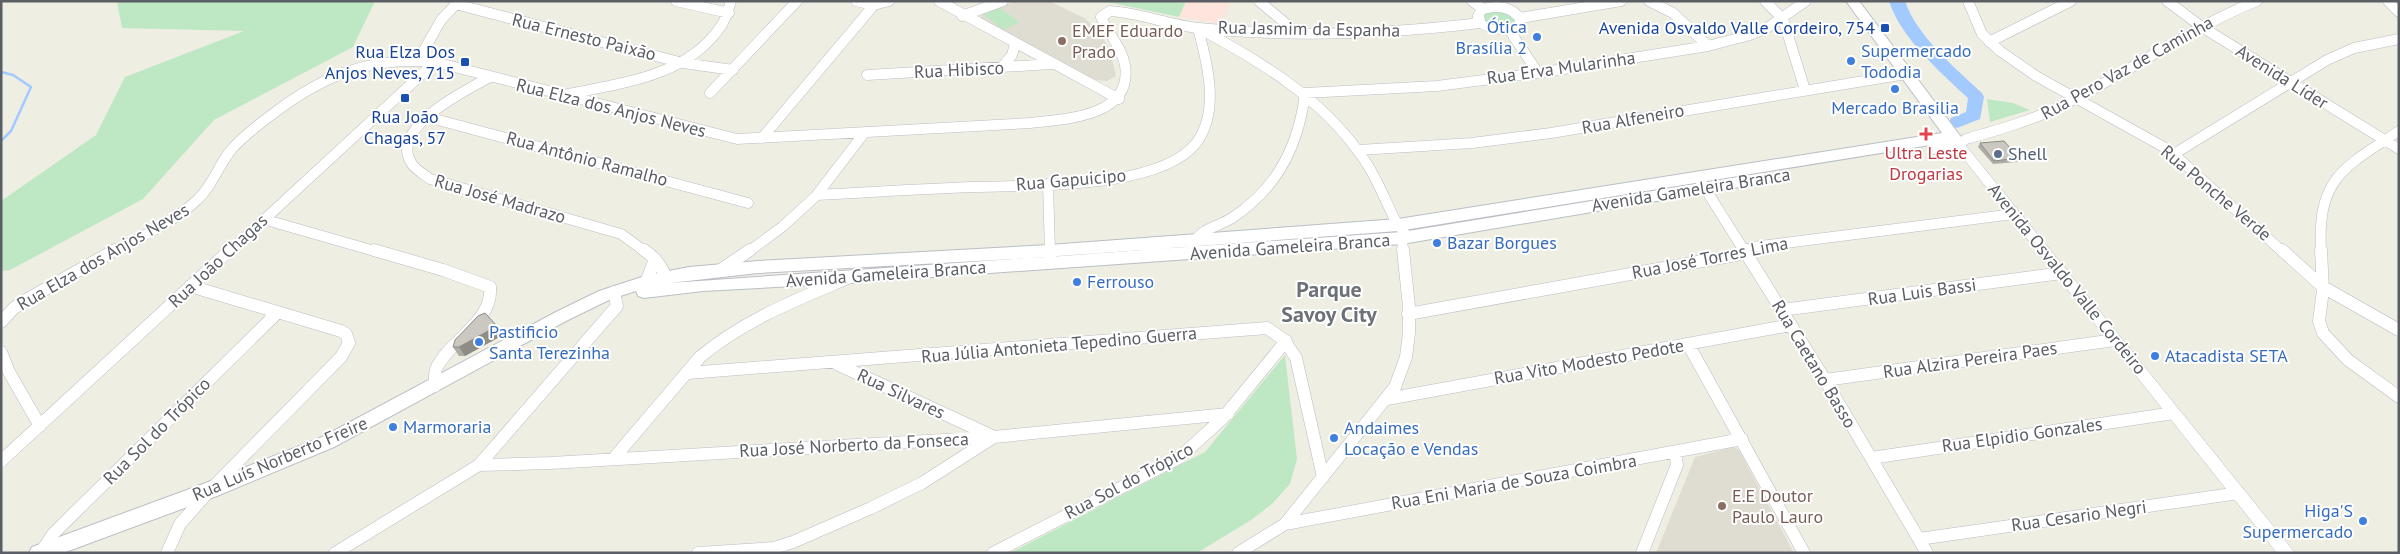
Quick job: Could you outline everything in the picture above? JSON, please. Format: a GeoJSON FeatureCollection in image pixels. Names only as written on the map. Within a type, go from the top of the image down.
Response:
{"type":"FeatureCollection","features":[{"type":"Feature","properties":{"kind":"main road","name":"Avenida Osvaldo Valle Cordeiro"},"geometry":{"type":"LineString","coordinates":[[1852,1],[1906,74],[1959,140]]}},
{"type":"Feature","properties":{"kind":"main road","name":"Avenida Gameleira Branca"},"geometry":{"type":"LineString","coordinates":[[615,295],[719,271],[758,267],[873,269],[1400,232],[1959,140]]}},
{"type":"Feature","properties":{"kind":"main road","name":"Avenida Gameleira Branca"},"geometry":{"type":"LineString","coordinates":[[667,283],[849,277],[873,269]]}},
{"type":"Feature","properties":{"kind":"main road","name":"Rua Luís Norberto Freire"},"geometry":{"type":"LineString","coordinates":[[40,552],[210,490],[242,470],[328,442],[591,303],[615,295]]}},
{"type":"Feature","properties":{"kind":"street"},"geometry":{"type":"LineString","coordinates":[[676,1],[728,13]]}},
{"type":"Feature","properties":{"kind":"street"},"geometry":{"type":"LineString","coordinates":[[566,94],[634,81],[684,63],[706,44],[722,25],[731,1]]}},
{"type":"Feature","properties":{"kind":"street"},"geometry":{"type":"LineString","coordinates":[[710,93],[797,1]]}},
{"type":"Feature","properties":{"kind":"street"},"geometry":{"type":"LineString","coordinates":[[856,1],[874,5],[889,1]]}},
{"type":"Feature","properties":{"kind":"street"},"geometry":{"type":"LineString","coordinates":[[939,1],[962,16],[1119,99],[1125,86],[1125,66],[1102,20],[1101,14],[1110,11],[1122,12],[1198,28],[1269,68],[1305,93],[1359,150],[1383,190],[1400,232],[1408,314],[1408,345],[1404,366],[1395,387],[1387,399],[1285,524],[1238,553]]}},
{"type":"Feature","properties":{"kind":"street"},"geometry":{"type":"LineString","coordinates":[[962,16],[1003,1]]}},
{"type":"Feature","properties":{"kind":"street"},"geometry":{"type":"LineString","coordinates":[[1259,1],[1297,32]]}},
{"type":"Feature","properties":{"kind":"street"},"geometry":{"type":"LineString","coordinates":[[1472,1],[1483,9]]}},
{"type":"Feature","properties":{"kind":"street"},"geometry":{"type":"LineString","coordinates":[[1520,18],[1519,26],[1510,31],[1490,30],[1480,23],[1478,16],[1483,9],[1494,6],[1507,8],[1520,18],[1621,1]]}},
{"type":"Feature","properties":{"kind":"street"},"geometry":{"type":"LineString","coordinates":[[1649,1],[1673,13],[1708,46]]}},
{"type":"Feature","properties":{"kind":"street"},"geometry":{"type":"LineString","coordinates":[[1765,1],[1783,19],[1805,90]]}},
{"type":"Feature","properties":{"kind":"street","name":"Rua Erva Mularinha"},"geometry":{"type":"LineString","coordinates":[[1305,93],[1436,86],[1538,73],[1708,46],[1750,35],[1783,19],[1806,1]]}},
{"type":"Feature","properties":{"kind":"street","name":"Rua Ponche Verde"},"geometry":{"type":"LineString","coordinates":[[1968,1],[1982,34],[1988,42],[2023,68],[2174,154],[2323,287],[2399,330]]}},
{"type":"Feature","properties":{"kind":"street"},"geometry":{"type":"LineString","coordinates":[[1988,42],[2071,1]]}},
{"type":"Feature","properties":{"kind":"street","name":"Avenida Líder"},"geometry":{"type":"LineString","coordinates":[[2167,1],[2202,26],[2399,149]]}},
{"type":"Feature","properties":{"kind":"street","name":"Rua Pero Vaz de Caminha"},"geometry":{"type":"LineString","coordinates":[[1959,140],[2032,119],[2074,98],[2202,26],[2257,1]]}},
{"type":"Feature","properties":{"kind":"street"},"geometry":{"type":"LineString","coordinates":[[2388,1],[2399,12]]}},
{"type":"Feature","properties":{"kind":"street"},"geometry":{"type":"LineString","coordinates":[[419,59],[441,20],[457,3]]}},
{"type":"Feature","properties":{"kind":"street","name":"Rua Ernesto Paixão"},"geometry":{"type":"LineString","coordinates":[[457,3],[684,63],[733,70]]}},
{"type":"Feature","properties":{"kind":"street"},"geometry":{"type":"LineString","coordinates":[[762,138],[874,5]]}},
{"type":"Feature","properties":{"kind":"street","name":"Rua Jasmim da Espanha"},"geometry":{"type":"LineString","coordinates":[[1198,28],[1375,33],[1480,23]]}},
{"type":"Feature","properties":{"kind":"street","name":"Rua Gapuicipo"},"geometry":{"type":"LineString","coordinates":[[818,195],[1048,184],[1141,174],[1176,160],[1188,152],[1198,139],[1209,109],[1210,78],[1198,28]]}},
{"type":"Feature","properties":{"kind":"street"},"geometry":{"type":"LineString","coordinates":[[1510,31],[1538,73]]}},
{"type":"Feature","properties":{"kind":"street"},"geometry":{"type":"LineString","coordinates":[[2174,154],[2290,82],[2344,52],[2399,39]]}},
{"type":"Feature","properties":{"kind":"street"},"geometry":{"type":"LineString","coordinates":[[1001,68],[1010,60],[1014,53],[1015,44]]}},
{"type":"Feature","properties":{"kind":"street","name":"Rua Elza dos Anjos Neves"},"geometry":{"type":"LineString","coordinates":[[1,322],[14,308],[26,300],[148,232],[192,205],[204,195],[226,156],[236,145],[289,101],[312,86],[365,64],[391,60],[419,59],[435,62],[737,139],[1066,119],[1100,110],[1119,99]]}},
{"type":"Feature","properties":{"kind":"street","name":"Rua João Chagas"},"geometry":{"type":"LineString","coordinates":[[1,461],[435,62]]}},
{"type":"Feature","properties":{"kind":"street","name":"Rua Hibisco"},"geometry":{"type":"LineString","coordinates":[[867,75],[1052,64]]}},
{"type":"Feature","properties":{"kind":"street","name":"Rua Alfeneiro"},"geometry":{"type":"LineString","coordinates":[[1359,150],[1472,143],[1552,134],[1906,74]]}},
{"type":"Feature","properties":{"kind":"street","name":"Rua José Madrazo"},"geometry":{"type":"LineString","coordinates":[[490,77],[427,117],[413,129],[407,140],[406,151],[409,163],[416,171],[430,179],[605,228],[628,238],[655,259],[667,283]]}},
{"type":"Feature","properties":{"kind":"street"},"geometry":{"type":"LineString","coordinates":[[1193,247],[1205,230],[1231,219],[1267,188],[1285,163],[1302,121],[1305,93]]}},
{"type":"Feature","properties":{"kind":"street","name":"Rua Antônio Ramalho"},"geometry":{"type":"LineString","coordinates":[[427,117],[748,203]]}},
{"type":"Feature","properties":{"kind":"street"},"geometry":{"type":"LineString","coordinates":[[2399,131],[2336,178],[2327,192],[2321,215],[2323,287],[2319,322],[2327,338],[2343,354],[2399,397]]}},
{"type":"Feature","properties":{"kind":"street"},"geometry":{"type":"LineString","coordinates":[[719,271],[780,229],[818,195],[865,132]]}},
{"type":"Feature","properties":{"kind":"street","name":"Avenida Osvaldo Valle Cordeiro"},"geometry":{"type":"LineString","coordinates":[[1959,140],[2014,214],[2287,553]]}},
{"type":"Feature","properties":{"kind":"street","name":"Rua Caetano Basso"},"geometry":{"type":"LineString","coordinates":[[1701,182],[1825,380],[1928,553]]}},
{"type":"Feature","properties":{"kind":"street"},"geometry":{"type":"LineString","coordinates":[[1048,184],[1050,257]]}},
{"type":"Feature","properties":{"kind":"street","name":"Rua José Torres Lima"},"geometry":{"type":"LineString","coordinates":[[1408,314],[1744,252],[1753,247],[2014,214]]}},
{"type":"Feature","properties":{"kind":"street"},"geometry":{"type":"LineString","coordinates":[[263,219],[443,270],[490,287],[492,294],[484,311],[436,368],[435,386]]}},
{"type":"Feature","properties":{"kind":"street"},"geometry":{"type":"LineString","coordinates":[[1218,245],[1231,219]]}},
{"type":"Feature","properties":{"kind":"street"},"geometry":{"type":"LineString","coordinates":[[750,251],[758,267]]}},
{"type":"Feature","properties":{"kind":"street"},"geometry":{"type":"LineString","coordinates":[[645,287],[655,259]]}},
{"type":"Feature","properties":{"kind":"street","name":"Rua Luis Bassi"},"geometry":{"type":"LineString","coordinates":[[1782,310],[2062,274]]}},
{"type":"Feature","properties":{"kind":"street"},"geometry":{"type":"LineString","coordinates":[[614,458],[712,346],[732,333],[849,277]]}},
{"type":"Feature","properties":{"kind":"street"},"geometry":{"type":"LineString","coordinates":[[190,286],[341,331],[346,334],[349,343],[341,357],[242,470]]}},
{"type":"Feature","properties":{"kind":"street"},"geometry":{"type":"LineString","coordinates":[[335,553],[479,465],[590,340],[616,306],[615,295]]}},
{"type":"Feature","properties":{"kind":"street","name":"Rua Sol do Trópico"},"geometry":{"type":"LineString","coordinates":[[40,552],[53,534],[276,313]]}},
{"type":"Feature","properties":{"kind":"street","name":"Rua Vito Modesto Pedote"},"geometry":{"type":"LineString","coordinates":[[1387,399],[1791,325]]}},
{"type":"Feature","properties":{"kind":"street","name":"Rua Júlia Antonieta Tepedino Guerra"},"geometry":{"type":"LineString","coordinates":[[688,373],[835,363],[1260,328],[1275,332],[1286,341]]}},
{"type":"Feature","properties":{"kind":"street","name":"Rua Alzira Pereira Paes"},"geometry":{"type":"LineString","coordinates":[[1825,380],[2115,340]]}},
{"type":"Feature","properties":{"kind":"street"},"geometry":{"type":"LineString","coordinates":[[1286,341],[1296,358],[1323,477]]}},
{"type":"Feature","properties":{"kind":"street","name":"Rua Sol do Trópico"},"geometry":{"type":"LineString","coordinates":[[993,553],[1179,458],[1205,438],[1228,414],[1286,341]]}},
{"type":"Feature","properties":{"kind":"street"},"geometry":{"type":"LineString","coordinates":[[1688,344],[1742,438],[1804,553]]}},
{"type":"Feature","properties":{"kind":"street"},"geometry":{"type":"LineString","coordinates":[[1,352],[9,372],[40,426]]}},
{"type":"Feature","properties":{"kind":"street","name":"Rua Silvares"},"geometry":{"type":"LineString","coordinates":[[835,363],[994,437]]}},
{"type":"Feature","properties":{"kind":"street","name":"Rua Elpidio Gonzales"},"geometry":{"type":"LineString","coordinates":[[1871,458],[2174,413]]}},
{"type":"Feature","properties":{"kind":"street","name":"Rua José Norberto da Fonseca"},"geometry":{"type":"LineString","coordinates":[[479,465],[551,463],[994,437],[1228,414]]}},
{"type":"Feature","properties":{"kind":"street"},"geometry":{"type":"LineString","coordinates":[[698,553],[770,550],[818,531],[924,482],[972,454],[994,437]]}},
{"type":"Feature","properties":{"kind":"street","name":"Rua Eni Maria de Souza Coimbra"},"geometry":{"type":"LineString","coordinates":[[1285,524],[1742,438]]}},
{"type":"Feature","properties":{"kind":"street"},"geometry":{"type":"LineString","coordinates":[[1642,553],[1677,465],[1675,452]]}},
{"type":"Feature","properties":{"kind":"street"},"geometry":{"type":"LineString","coordinates":[[167,553],[180,524],[210,490]]}},
{"type":"Feature","properties":{"kind":"street","name":"Rua Cesario Negri"},"geometry":{"type":"LineString","coordinates":[[1920,540],[2239,493]]}},
{"type":"Feature","properties":{"kind":"street"},"geometry":{"type":"LineString","coordinates":[[171,504],[181,507],[180,524]]}},
{"type":"Feature","properties":{"kind":"shaded area","name":"EMEF Eduardo Prado"},"geometry":{"type":"Polygon","coordinates":[[[1016,1],[1049,1],[1086,19],[1102,36],[1110,50],[1116,76],[1107,81],[1094,80],[981,19],[981,16],[986,11],[1016,1]]]}},
{"type":"Feature","properties":{"kind":"shaded area"},"geometry":{"type":"Polygon","coordinates":[[[1186,1],[1231,1],[1221,24],[1179,17],[1186,1]]]}},
{"type":"Feature","properties":{"kind":"shaded area","name":"E.E Doutor Paulo Lauro"},"geometry":{"type":"Polygon","coordinates":[[[1733,447],[1739,450],[1794,553],[1656,553],[1695,457],[1733,447]]]}},
{"type":"Feature","properties":{"kind":"green space"},"geometry":{"type":"Polygon","coordinates":[[[117,1],[375,1],[353,47],[214,120],[143,199],[10,270],[1,271],[1,201],[96,135],[125,77],[244,31],[122,28],[117,1]]]}},
{"type":"Feature","properties":{"kind":"green space"},"geometry":{"type":"Polygon","coordinates":[[[1103,1],[1186,1],[1179,17],[1103,1]]]}},
{"type":"Feature","properties":{"kind":"green space"},"geometry":{"type":"Polygon","coordinates":[[[999,7],[1019,22],[1004,30],[984,15],[999,7]]]}},
{"type":"Feature","properties":{"kind":"green space"},"geometry":{"type":"Polygon","coordinates":[[[1506,10],[1518,22],[1503,30],[1484,22],[1483,13],[1506,10]]]}},
{"type":"Feature","properties":{"kind":"green space"},"geometry":{"type":"Polygon","coordinates":[[[1987,99],[2013,103],[2030,110],[1990,122],[1987,99]]]}},
{"type":"Feature","properties":{"kind":"green space"},"geometry":{"type":"Polygon","coordinates":[[[1678,184],[1680,187],[1462,224],[1461,221],[1678,184]]]}},
{"type":"Feature","properties":{"kind":"green space"},"geometry":{"type":"Polygon","coordinates":[[[1285,355],[1297,459],[1290,484],[1272,504],[1251,520],[1197,553],[1010,553],[1205,452],[1285,355]]]}},
{"type":"Feature","properties":{"kind":"building","name":"Shell"},"geometry":{"type":"Polygon","coordinates":[[[2004,141],[2019,158],[1994,161],[1980,143],[2004,141]]]}},
{"type":"Feature","properties":{"kind":"building"},"geometry":{"type":"Polygon","coordinates":[[[485,313],[497,326],[459,347],[453,347],[455,340],[478,316],[485,313]]]}},
{"type":"Feature","properties":{"kind":"waterway"},"geometry":{"type":"LineString","coordinates":[[1897,1],[1907,23],[1944,65],[1976,97],[1974,115],[1957,122]]}},
{"type":"Feature","properties":{"kind":"waterway"},"geometry":{"type":"LineString","coordinates":[[1,72],[13,75],[31,87],[11,131],[1,141]]}},
{"type":"Feature","properties":{"kind":"place","name":"Avenida Osvaldo Valle Cordeiro, 754"},"geometry":{"type":"Point","coordinates":[1885,28]}},
{"type":"Feature","properties":{"kind":"place","name":"Ótica Brasília 2"},"geometry":{"type":"Point","coordinates":[1537,37]}},
{"type":"Feature","properties":{"kind":"place","name":"EMEF Eduardo Prado"},"geometry":{"type":"Point","coordinates":[1062,41]}},
{"type":"Feature","properties":{"kind":"place","name":"Supermercado Tododia"},"geometry":{"type":"Point","coordinates":[1851,61]}},
{"type":"Feature","properties":{"kind":"place","name":"Rua Elza Dos Anjos Neves, 715"},"geometry":{"type":"Point","coordinates":[465,62]}},
{"type":"Feature","properties":{"kind":"place","name":"Mercado Brasilia"},"geometry":{"type":"Point","coordinates":[1895,89]}},
{"type":"Feature","properties":{"kind":"place","name":"Rua João Chagas, 57"},"geometry":{"type":"Point","coordinates":[405,98]}},
{"type":"Feature","properties":{"kind":"place","name":"Ultra Leste Drogarias"},"geometry":{"type":"Point","coordinates":[1926,134]}},
{"type":"Feature","properties":{"kind":"place","name":"Shell"},"geometry":{"type":"Point","coordinates":[1998,154]}},
{"type":"Feature","properties":{"kind":"place","name":"Bazar Borgues"},"geometry":{"type":"Point","coordinates":[1437,243]}},
{"type":"Feature","properties":{"kind":"place","name":"Ferrouso"},"geometry":{"type":"Point","coordinates":[1077,282]}},
{"type":"Feature","properties":{"kind":"place","name":"Pastificio Santa Terezinha"},"geometry":{"type":"Point","coordinates":[479,342]}},
{"type":"Feature","properties":{"kind":"place","name":"Atacadista SETA"},"geometry":{"type":"Point","coordinates":[2155,356]}},
{"type":"Feature","properties":{"kind":"place","name":"Marmoraria"},"geometry":{"type":"Point","coordinates":[393,427]}},
{"type":"Feature","properties":{"kind":"place","name":"Andaimes Locação e Vendas"},"geometry":{"type":"Point","coordinates":[1334,438]}},
{"type":"Feature","properties":{"kind":"place","name":"E.E Doutor Paulo Lauro"},"geometry":{"type":"Point","coordinates":[1722,506]}},
{"type":"Feature","properties":{"kind":"place","name":"Higa'S Supermercado"},"geometry":{"type":"Point","coordinates":[2363,521]}},
{"type":"Feature","properties":{"kind":"district","name":"Parque Savoy City"},"geometry":{"type":"Point","coordinates":[1329,302]}}]}
